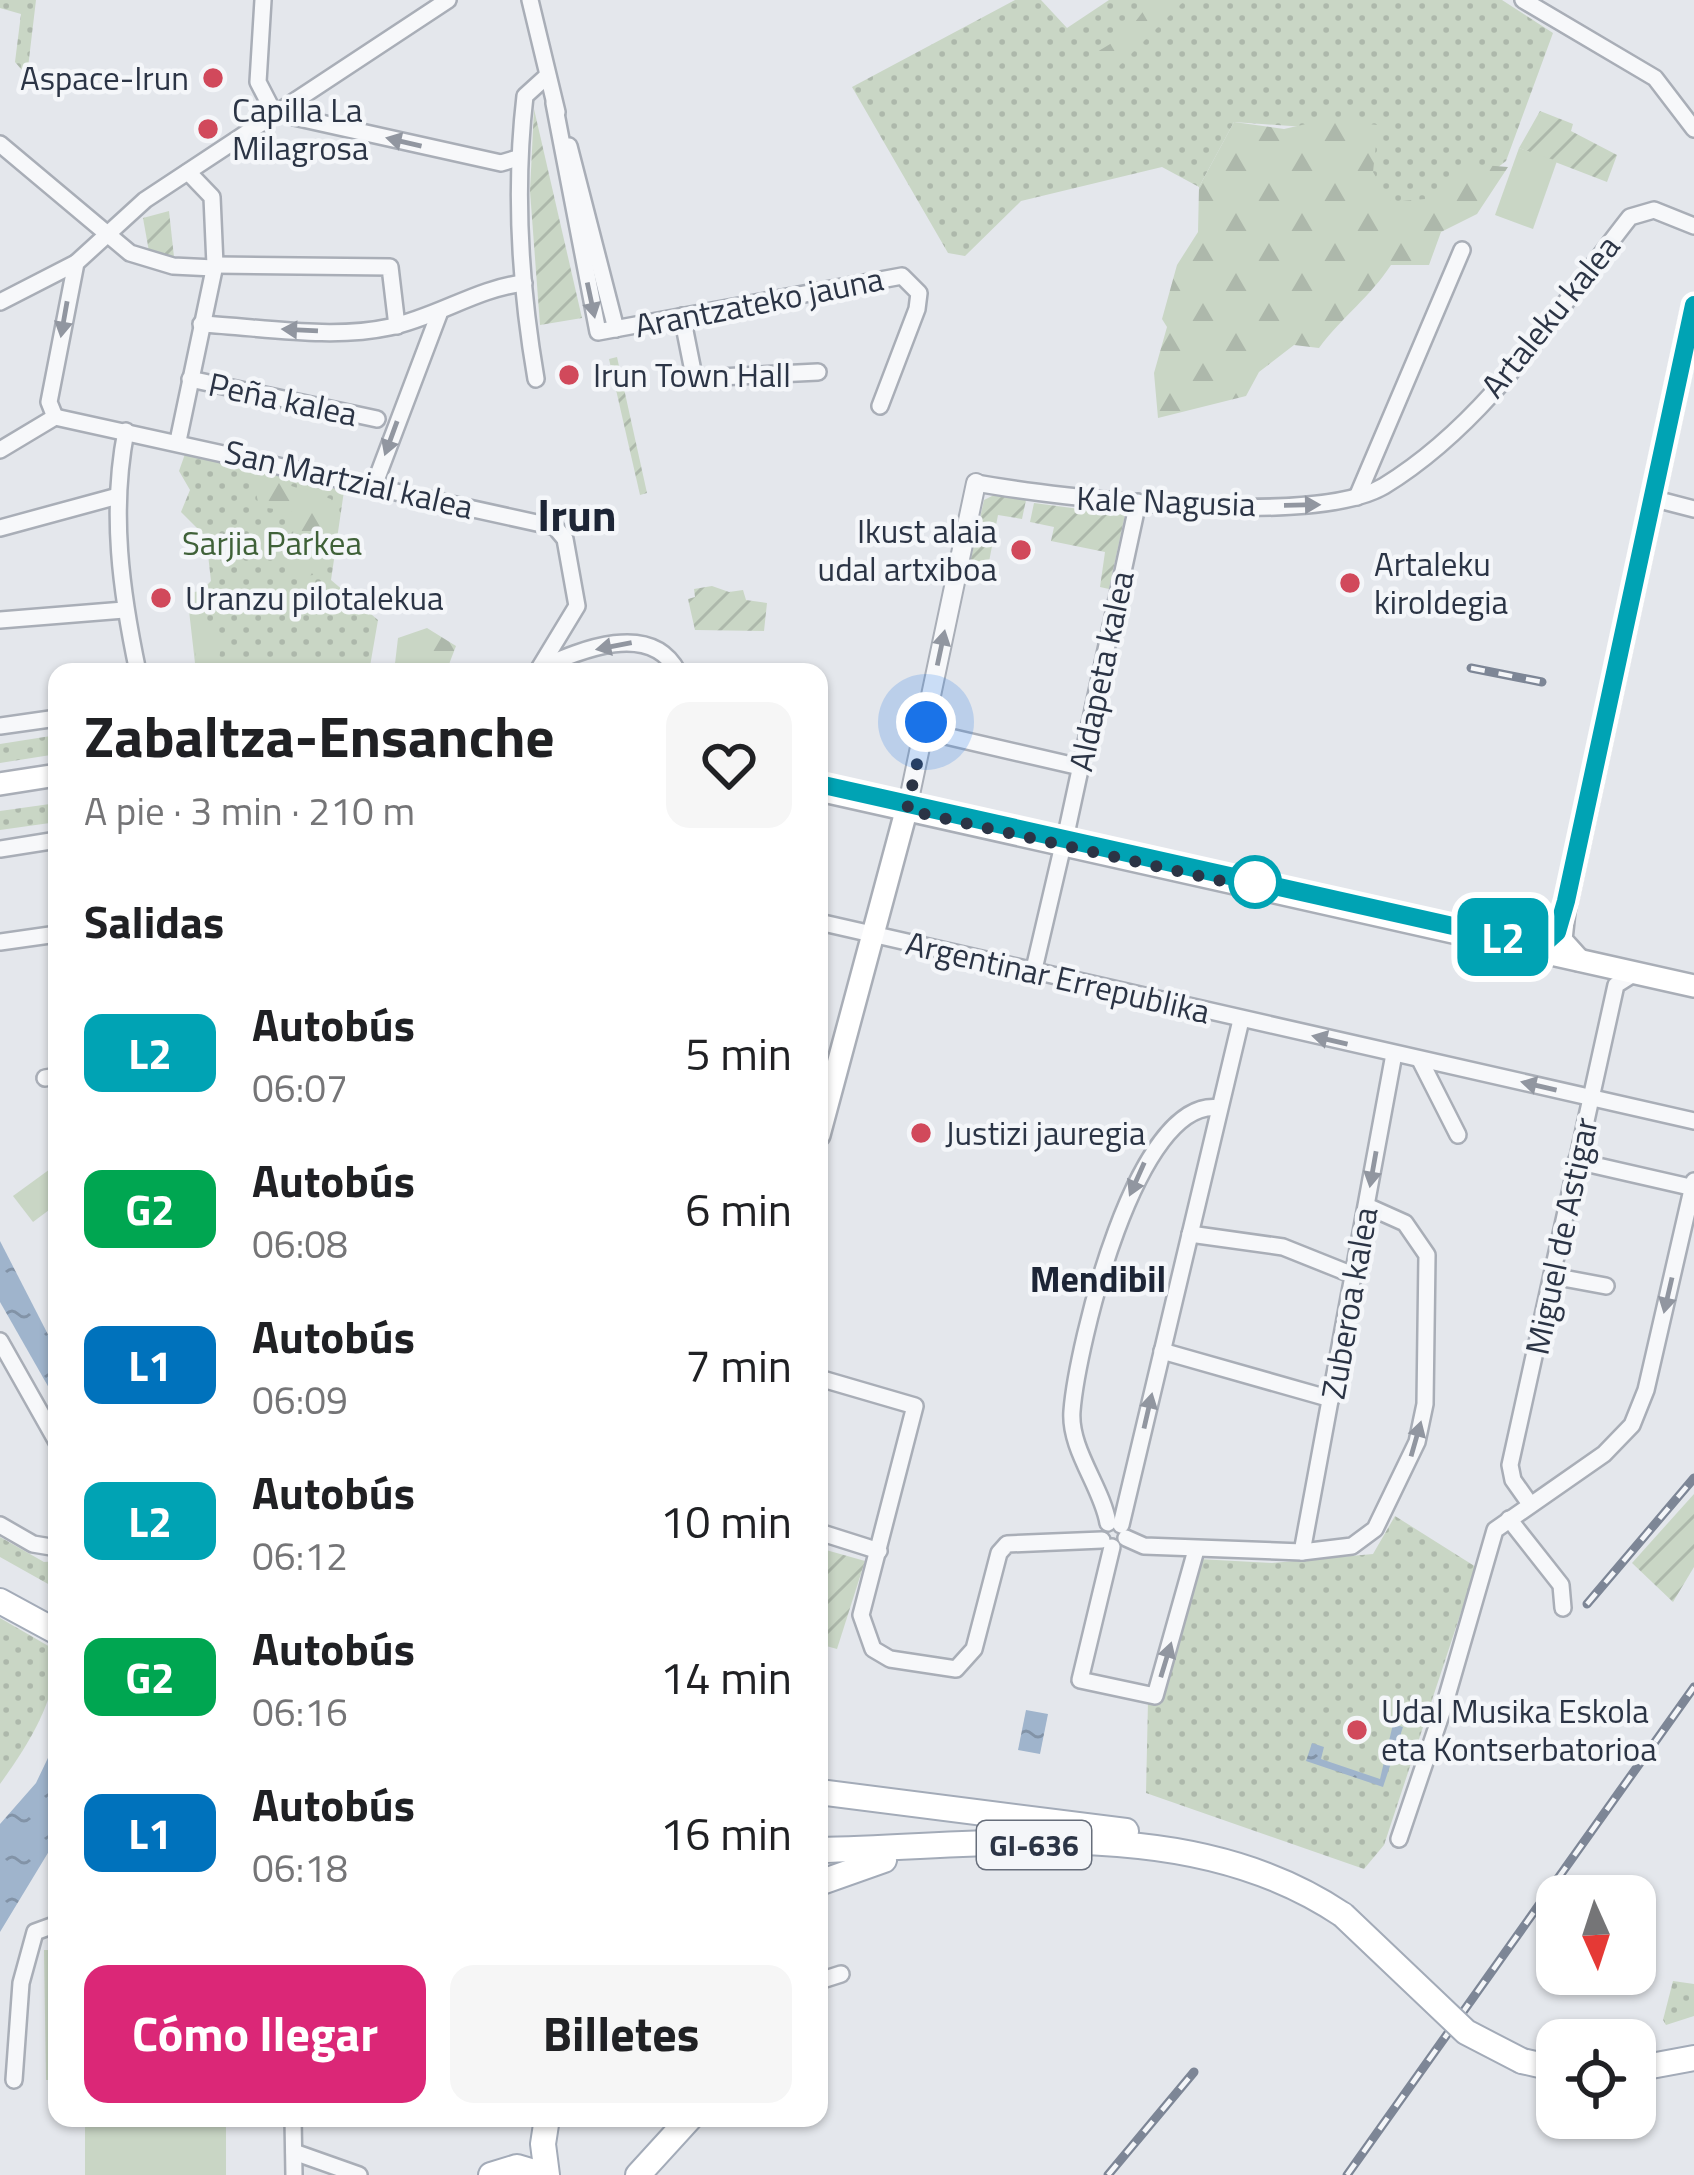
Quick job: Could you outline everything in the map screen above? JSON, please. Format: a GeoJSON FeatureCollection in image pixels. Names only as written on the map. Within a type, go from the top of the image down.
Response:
{"type":"FeatureCollection","features":[{"type":"Feature","properties":{"kind":"main road"},"geometry":{"type":"LineString","coordinates":[[1579,956],[1560,934],[1564,911],[1694,305]]}},
{"type":"Feature","properties":{"kind":"main road"},"geometry":{"type":"LineString","coordinates":[[1579,956],[1571,930],[1694,357]]}},
{"type":"Feature","properties":{"kind":"main road"},"geometry":{"type":"LineString","coordinates":[[0,784],[48,776]]}},
{"type":"Feature","properties":{"kind":"main road"},"geometry":{"type":"LineString","coordinates":[[828,789],[1694,983]]}},
{"type":"Feature","properties":{"kind":"main road"},"geometry":{"type":"LineString","coordinates":[[828,1102],[908,807]]}},
{"type":"Feature","properties":{"kind":"main road"},"geometry":{"type":"LineString","coordinates":[[1064,842],[1694,983]]}},
{"type":"Feature","properties":{"kind":"main road"},"geometry":{"type":"LineString","coordinates":[[1534,944],[1552,937],[1564,911]]}},
{"type":"Feature","properties":{"kind":"main road"},"geometry":{"type":"LineString","coordinates":[[0,1601],[48,1627]]}},
{"type":"Feature","properties":{"kind":"main road"},"geometry":{"type":"LineString","coordinates":[[828,1793],[1137,1832],[1161,1845]]}},
{"type":"Feature","properties":{"kind":"main road","name":"GI-636"},"geometry":{"type":"LineString","coordinates":[[829,1850],[1161,1845],[1254,1869],[1343,1915],[1466,2032],[1536,2064]]}},
{"type":"Feature","properties":{"kind":"main road"},"geometry":{"type":"LineString","coordinates":[[828,1879],[855,1866],[890,1859],[906,1848]]}},
{"type":"Feature","properties":{"kind":"main road"},"geometry":{"type":"LineString","coordinates":[[1656,2065],[1694,2058]]}},
{"type":"Feature","properties":{"kind":"main road"},"geometry":{"type":"LineString","coordinates":[[517,2167],[544,2127]]}},
{"type":"Feature","properties":{"kind":"main road"},"geometry":{"type":"LineString","coordinates":[[491,2175],[517,2167],[546,2175],[545,2127]]}},
{"type":"Feature","properties":{"kind":"main road"},"geometry":{"type":"LineString","coordinates":[[638,2175],[682,2127]]}},
{"type":"Feature","properties":{"kind":"street"},"geometry":{"type":"LineString","coordinates":[[263,0],[258,82],[281,110],[294,117],[501,163],[518,158]]}},
{"type":"Feature","properties":{"kind":"street"},"geometry":{"type":"LineString","coordinates":[[0,302],[76,262],[188,172],[448,0]]}},
{"type":"Feature","properties":{"kind":"street"},"geometry":{"type":"LineString","coordinates":[[530,0],[547,76],[525,97],[518,158],[524,283],[536,380]]}},
{"type":"Feature","properties":{"kind":"street"},"geometry":{"type":"LineString","coordinates":[[1522,0],[1655,78],[1694,129]]}},
{"type":"Feature","properties":{"kind":"street","name":"Arantzateko jauna"},"geometry":{"type":"LineString","coordinates":[[547,76],[598,332],[902,276],[919,293],[917,308],[880,406]]}},
{"type":"Feature","properties":{"kind":"street"},"geometry":{"type":"LineString","coordinates":[[0,144],[107,235],[148,262],[390,267],[398,326]]}},
{"type":"Feature","properties":{"kind":"street"},"geometry":{"type":"LineString","coordinates":[[178,442],[215,266],[212,197],[188,172]]}},
{"type":"Feature","properties":{"kind":"street","name":"Artaleku kalea"},"geometry":{"type":"LineString","coordinates":[[1357,497],[1400,472],[1509,377],[1630,218],[1654,210],[1694,226]]}},
{"type":"Feature","properties":{"kind":"street"},"geometry":{"type":"LineString","coordinates":[[1357,497],[1462,250]]}},
{"type":"Feature","properties":{"kind":"street"},"geometry":{"type":"LineString","coordinates":[[0,450],[55,417],[49,402],[76,262]]}},
{"type":"Feature","properties":{"kind":"street"},"geometry":{"type":"LineString","coordinates":[[201,324],[334,332],[398,326],[439,314],[500,286],[524,283]]}},
{"type":"Feature","properties":{"kind":"street"},"geometry":{"type":"LineString","coordinates":[[374,484],[439,314]]}},
{"type":"Feature","properties":{"kind":"street"},"geometry":{"type":"LineString","coordinates":[[682,316],[693,371],[700,378],[818,372]]}},
{"type":"Feature","properties":{"kind":"street","name":"Peña kalea"},"geometry":{"type":"LineString","coordinates":[[190,379],[377,419]]}},
{"type":"Feature","properties":{"kind":"street","name":"San Martzial kalea"},"geometry":{"type":"LineString","coordinates":[[55,417],[555,526],[565,538],[577,607],[542,663]]}},
{"type":"Feature","properties":{"kind":"street"},"geometry":{"type":"LineString","coordinates":[[126,431],[118,496],[124,610],[135,663]]}},
{"type":"Feature","properties":{"kind":"street"},"geometry":{"type":"LineString","coordinates":[[908,807],[976,483]]}},
{"type":"Feature","properties":{"kind":"street","name":"Kale Nagusia"},"geometry":{"type":"LineString","coordinates":[[976,483],[1080,501],[1315,506],[1357,497]]}},
{"type":"Feature","properties":{"kind":"street"},"geometry":{"type":"LineString","coordinates":[[0,528],[118,496]]}},
{"type":"Feature","properties":{"kind":"street"},"geometry":{"type":"LineString","coordinates":[[1663,501],[1694,509]]}},
{"type":"Feature","properties":{"kind":"street","name":"Aldapeta kalea"},"geometry":{"type":"LineString","coordinates":[[1034,969],[1138,502]]}},
{"type":"Feature","properties":{"kind":"street"},"geometry":{"type":"LineString","coordinates":[[0,620],[124,610]]}},
{"type":"Feature","properties":{"kind":"street"},"geometry":{"type":"LineString","coordinates":[[562,663],[635,642],[662,651],[671,663]]}},
{"type":"Feature","properties":{"kind":"street"},"geometry":{"type":"LineString","coordinates":[[0,726],[48,719]]}},
{"type":"Feature","properties":{"kind":"street"},"geometry":{"type":"LineString","coordinates":[[924,730],[1081,767]]}},
{"type":"Feature","properties":{"kind":"street"},"geometry":{"type":"LineString","coordinates":[[0,849],[48,841]]}},
{"type":"Feature","properties":{"kind":"street","name":"Argentinar Errepublika"},"geometry":{"type":"LineString","coordinates":[[828,924],[1694,1121]]}},
{"type":"Feature","properties":{"kind":"street"},"geometry":{"type":"LineString","coordinates":[[0,942],[48,935]]}},
{"type":"Feature","properties":{"kind":"street","name":"Miguel de Astigar"},"geometry":{"type":"LineString","coordinates":[[1530,1504],[1513,1480],[1510,1465],[1616,985],[1635,973]]}},
{"type":"Feature","properties":{"kind":"street"},"geometry":{"type":"LineString","coordinates":[[1196,1550],[1155,1696],[1080,1680],[1241,1020]]}},
{"type":"Feature","properties":{"kind":"street","name":"Zuberoa kalea"},"geometry":{"type":"LineString","coordinates":[[1302,1552],[1394,1054]]}},
{"type":"Feature","properties":{"kind":"street"},"geometry":{"type":"LineString","coordinates":[[1420,1060],[1458,1135]]}},
{"type":"Feature","properties":{"kind":"street"},"geometry":{"type":"LineString","coordinates":[[1114,1535],[1071,1414],[1102,1279],[1135,1180],[1149,1153],[1194,1110],[1219,1108]]}},
{"type":"Feature","properties":{"kind":"street"},"geometry":{"type":"LineString","coordinates":[[1399,1839],[1495,1530],[1604,1454],[1632,1425],[1646,1390],[1694,1185],[1576,1161]]}},
{"type":"Feature","properties":{"kind":"street"},"geometry":{"type":"LineString","coordinates":[[828,1381],[915,1406],[861,1615],[873,1649],[890,1659],[956,1669],[974,1649],[999,1553],[1006,1544],[1114,1535],[1144,1546],[1196,1550],[1302,1552],[1352,1546],[1369,1536],[1404,1473],[1425,1404],[1427,1255],[1405,1223],[1367,1206]]}},
{"type":"Feature","properties":{"kind":"street"},"geometry":{"type":"LineString","coordinates":[[1190,1234],[1283,1246],[1353,1275]]}},
{"type":"Feature","properties":{"kind":"street"},"geometry":{"type":"LineString","coordinates":[[1552,1276],[1606,1286]]}},
{"type":"Feature","properties":{"kind":"street"},"geometry":{"type":"LineString","coordinates":[[0,1341],[48,1426]]}},
{"type":"Feature","properties":{"kind":"street"},"geometry":{"type":"LineString","coordinates":[[1162,1351],[1331,1399]]}},
{"type":"Feature","properties":{"kind":"street"},"geometry":{"type":"LineString","coordinates":[[1509,1520],[1561,1585],[1563,1608]]}},
{"type":"Feature","properties":{"kind":"street"},"geometry":{"type":"LineString","coordinates":[[0,1525],[33,1544],[48,1546]]}},
{"type":"Feature","properties":{"kind":"street"},"geometry":{"type":"LineString","coordinates":[[828,1535],[879,1550]]}},
{"type":"Feature","properties":{"kind":"street"},"geometry":{"type":"LineString","coordinates":[[14,2080],[21,1983],[35,1932],[48,1927]]}},
{"type":"Feature","properties":{"kind":"street"},"geometry":{"type":"LineString","coordinates":[[293,2127],[294,2175]]}},
{"type":"Feature","properties":{"kind":"street"},"geometry":{"type":"LineString","coordinates":[[294,2152],[359,2175]]}},
{"type":"Feature","properties":{"kind":"green space"},"geometry":{"type":"Polygon","coordinates":[[[0,0],[36,0],[27,76],[15,62],[21,14],[0,8],[0,0]]]}},
{"type":"Feature","properties":{"kind":"green space"},"geometry":{"type":"Polygon","coordinates":[[[1015,0],[1041,0],[1067,28],[1109,0],[1502,0],[1553,33],[1506,161],[1454,201],[1381,213],[1361,131],[1234,122],[1199,187],[1162,167],[1021,201],[965,256],[948,253],[852,87],[1015,0]]]}},
{"type":"Feature","properties":{"kind":"green space"},"geometry":{"type":"Polygon","coordinates":[[[1152,0],[1185,0],[1113,72],[1092,55],[1125,35],[1152,0]]]}},
{"type":"Feature","properties":{"kind":"green space"},"geometry":{"type":"Polygon","coordinates":[[[534,109],[582,318],[540,325],[530,191],[534,109]]]}},
{"type":"Feature","properties":{"kind":"green space"},"geometry":{"type":"Polygon","coordinates":[[[1540,111],[1573,124],[1571,131],[1617,155],[1607,182],[1519,148],[1540,111]]]}},
{"type":"Feature","properties":{"kind":"green space"},"geometry":{"type":"Polygon","coordinates":[[[1324,120],[1378,125],[1373,172],[1391,202],[1437,198],[1469,164],[1508,167],[1477,214],[1441,232],[1429,265],[1391,265],[1319,348],[1294,345],[1259,372],[1246,396],[1158,418],[1154,373],[1167,327],[1162,319],[1177,265],[1198,232],[1199,187],[1234,122],[1284,129],[1324,120]]]}},
{"type":"Feature","properties":{"kind":"green space"},"geometry":{"type":"Polygon","coordinates":[[[1519,148],[1557,161],[1533,229],[1495,215],[1519,148]]]}},
{"type":"Feature","properties":{"kind":"green space"},"geometry":{"type":"Polygon","coordinates":[[[169,211],[174,257],[150,257],[143,218],[169,211]]]}},
{"type":"Feature","properties":{"kind":"green space"},"geometry":{"type":"Polygon","coordinates":[[[617,357],[647,493],[640,495],[609,359],[617,357]]]}},
{"type":"Feature","properties":{"kind":"green space","name":"Sarjia Parkea"},"geometry":{"type":"Polygon","coordinates":[[[185,454],[344,491],[331,580],[378,620],[371,663],[195,663],[187,593],[201,591],[211,581],[206,537],[181,512],[190,490],[179,471],[185,454]]]}},
{"type":"Feature","properties":{"kind":"green space"},"geometry":{"type":"Polygon","coordinates":[[[252,473],[331,499],[338,512],[334,535],[322,548],[320,574],[292,578],[291,511],[259,507],[252,473]]]}},
{"type":"Feature","properties":{"kind":"green space"},"geometry":{"type":"Polygon","coordinates":[[[996,494],[1026,500],[1022,519],[998,515],[988,567],[970,563],[984,500],[996,494]]]}},
{"type":"Feature","properties":{"kind":"green space"},"geometry":{"type":"Polygon","coordinates":[[[1034,503],[1125,515],[1109,589],[1100,587],[1105,552],[1051,541],[1054,527],[1030,522],[1034,503]]]}},
{"type":"Feature","properties":{"kind":"green space"},"geometry":{"type":"Polygon","coordinates":[[[712,586],[729,592],[743,590],[746,600],[767,603],[764,631],[695,630],[688,599],[695,597],[694,589],[712,586]]]}},
{"type":"Feature","properties":{"kind":"green space"},"geometry":{"type":"Polygon","coordinates":[[[193,625],[210,626],[220,642],[217,663],[196,662],[193,625]]]}},
{"type":"Feature","properties":{"kind":"green space"},"geometry":{"type":"Polygon","coordinates":[[[427,628],[456,646],[449,663],[395,663],[398,638],[427,628]]]}},
{"type":"Feature","properties":{"kind":"green space"},"geometry":{"type":"Polygon","coordinates":[[[48,736],[48,755],[0,763],[0,744],[48,736]]]}},
{"type":"Feature","properties":{"kind":"green space"},"geometry":{"type":"Polygon","coordinates":[[[48,804],[48,823],[0,830],[0,811],[48,804]]]}},
{"type":"Feature","properties":{"kind":"green space"},"geometry":{"type":"Polygon","coordinates":[[[48,1171],[48,1211],[33,1222],[13,1196],[48,1171]]]}},
{"type":"Feature","properties":{"kind":"green space"},"geometry":{"type":"Polygon","coordinates":[[[1694,1494],[1694,1567],[1673,1602],[1632,1563],[1694,1494]]]}},
{"type":"Feature","properties":{"kind":"green space"},"geometry":{"type":"Polygon","coordinates":[[[1395,1516],[1476,1567],[1384,1845],[1364,1869],[1146,1793],[1148,1701],[1198,1559],[1272,1563],[1373,1554],[1395,1516]]]}},
{"type":"Feature","properties":{"kind":"green space"},"geometry":{"type":"Polygon","coordinates":[[[0,1537],[48,1562],[48,1584],[0,1557],[0,1537]]]}},
{"type":"Feature","properties":{"kind":"green space"},"geometry":{"type":"Polygon","coordinates":[[[828,1551],[865,1561],[837,1649],[828,1646],[828,1551]]]}},
{"type":"Feature","properties":{"kind":"green space"},"geometry":{"type":"Polygon","coordinates":[[[0,1618],[48,1646],[48,1698],[30,1738],[0,1784],[0,1618]]]}},
{"type":"Feature","properties":{"kind":"green space"},"geometry":{"type":"Polygon","coordinates":[[[44,1950],[48,1950],[48,2080],[44,1950]]]}},
{"type":"Feature","properties":{"kind":"green space"},"geometry":{"type":"Polygon","coordinates":[[[1673,1981],[1694,1984],[1694,2016],[1666,2025],[1663,2020],[1673,1981]]]}},
{"type":"Feature","properties":{"kind":"green space"},"geometry":{"type":"Polygon","coordinates":[[[85,2127],[226,2127],[226,2175],[85,2175],[85,2127]]]}},
{"type":"Feature","properties":{"kind":"water"},"geometry":{"type":"Polygon","coordinates":[[[0,1241],[48,1334],[48,1386],[0,1302],[0,1241]]]}},
{"type":"Feature","properties":{"kind":"water"},"geometry":{"type":"Polygon","coordinates":[[[1026,1710],[1048,1714],[1040,1754],[1018,1750],[1026,1710]]]}},
{"type":"Feature","properties":{"kind":"water"},"geometry":{"type":"Polygon","coordinates":[[[1393,1724],[1403,1727],[1383,1787],[1306,1761],[1312,1743],[1324,1747],[1321,1759],[1380,1779],[1393,1724]]]}},
{"type":"Feature","properties":{"kind":"water"},"geometry":{"type":"Polygon","coordinates":[[[48,1758],[48,1853],[0,1932],[0,1824],[36,1783],[48,1758]]]}},
{"type":"Feature","properties":{"kind":"railway"},"geometry":{"type":"LineString","coordinates":[[1471,668],[1542,682]]}},
{"type":"Feature","properties":{"kind":"railway"},"geometry":{"type":"LineString","coordinates":[[1587,1604],[1694,1478]]}},
{"type":"Feature","properties":{"kind":"railway"},"geometry":{"type":"LineString","coordinates":[[1347,2175],[1694,1687]]}},
{"type":"Feature","properties":{"kind":"railway"},"geometry":{"type":"LineString","coordinates":[[1108,2175],[1194,2072]]}},
{"type":"Feature","properties":{"kind":"bus line","name":"L2"},"geometry":{"type":"LineString","coordinates":[[828,786],[1534,944],[1547,941],[1557,932],[1566,901],[1694,305]]}},
{"type":"Feature","properties":{"kind":"place","name":"Aspace-Irun"},"geometry":{"type":"Point","coordinates":[213,78]}},
{"type":"Feature","properties":{"kind":"place","name":"Capilla La Milagrosa"},"geometry":{"type":"Point","coordinates":[208,129]}},
{"type":"Feature","properties":{"kind":"place","name":"Irun Town Hall"},"geometry":{"type":"Point","coordinates":[569,375]}},
{"type":"Feature","properties":{"kind":"place","name":"Ikust alaia udal artxiboa"},"geometry":{"type":"Point","coordinates":[1021,550]}},
{"type":"Feature","properties":{"kind":"place","name":"Artaleku kiroldegia"},"geometry":{"type":"Point","coordinates":[1350,583]}},
{"type":"Feature","properties":{"kind":"place","name":"Uranzu pilotalekua"},"geometry":{"type":"Point","coordinates":[161,598]}},
{"type":"Feature","properties":{"kind":"place","name":"Justizi jauregia"},"geometry":{"type":"Point","coordinates":[921,1133]}},
{"type":"Feature","properties":{"kind":"place","name":"Udal Musika Eskola eta Kontserbatorioa"},"geometry":{"type":"Point","coordinates":[1357,1730]}},
{"type":"Feature","properties":{"kind":"district","name":"Irun"},"geometry":{"type":"Point","coordinates":[577,514]}},
{"type":"Feature","properties":{"kind":"district","name":"Mendibil"},"geometry":{"type":"Point","coordinates":[1098,1278]}},
{"type":"Feature","properties":{"kind":"route"},"geometry":{"type":"LineString","coordinates":[[926,722],[907,810],[1253,888],[1255,882]]}}]}
